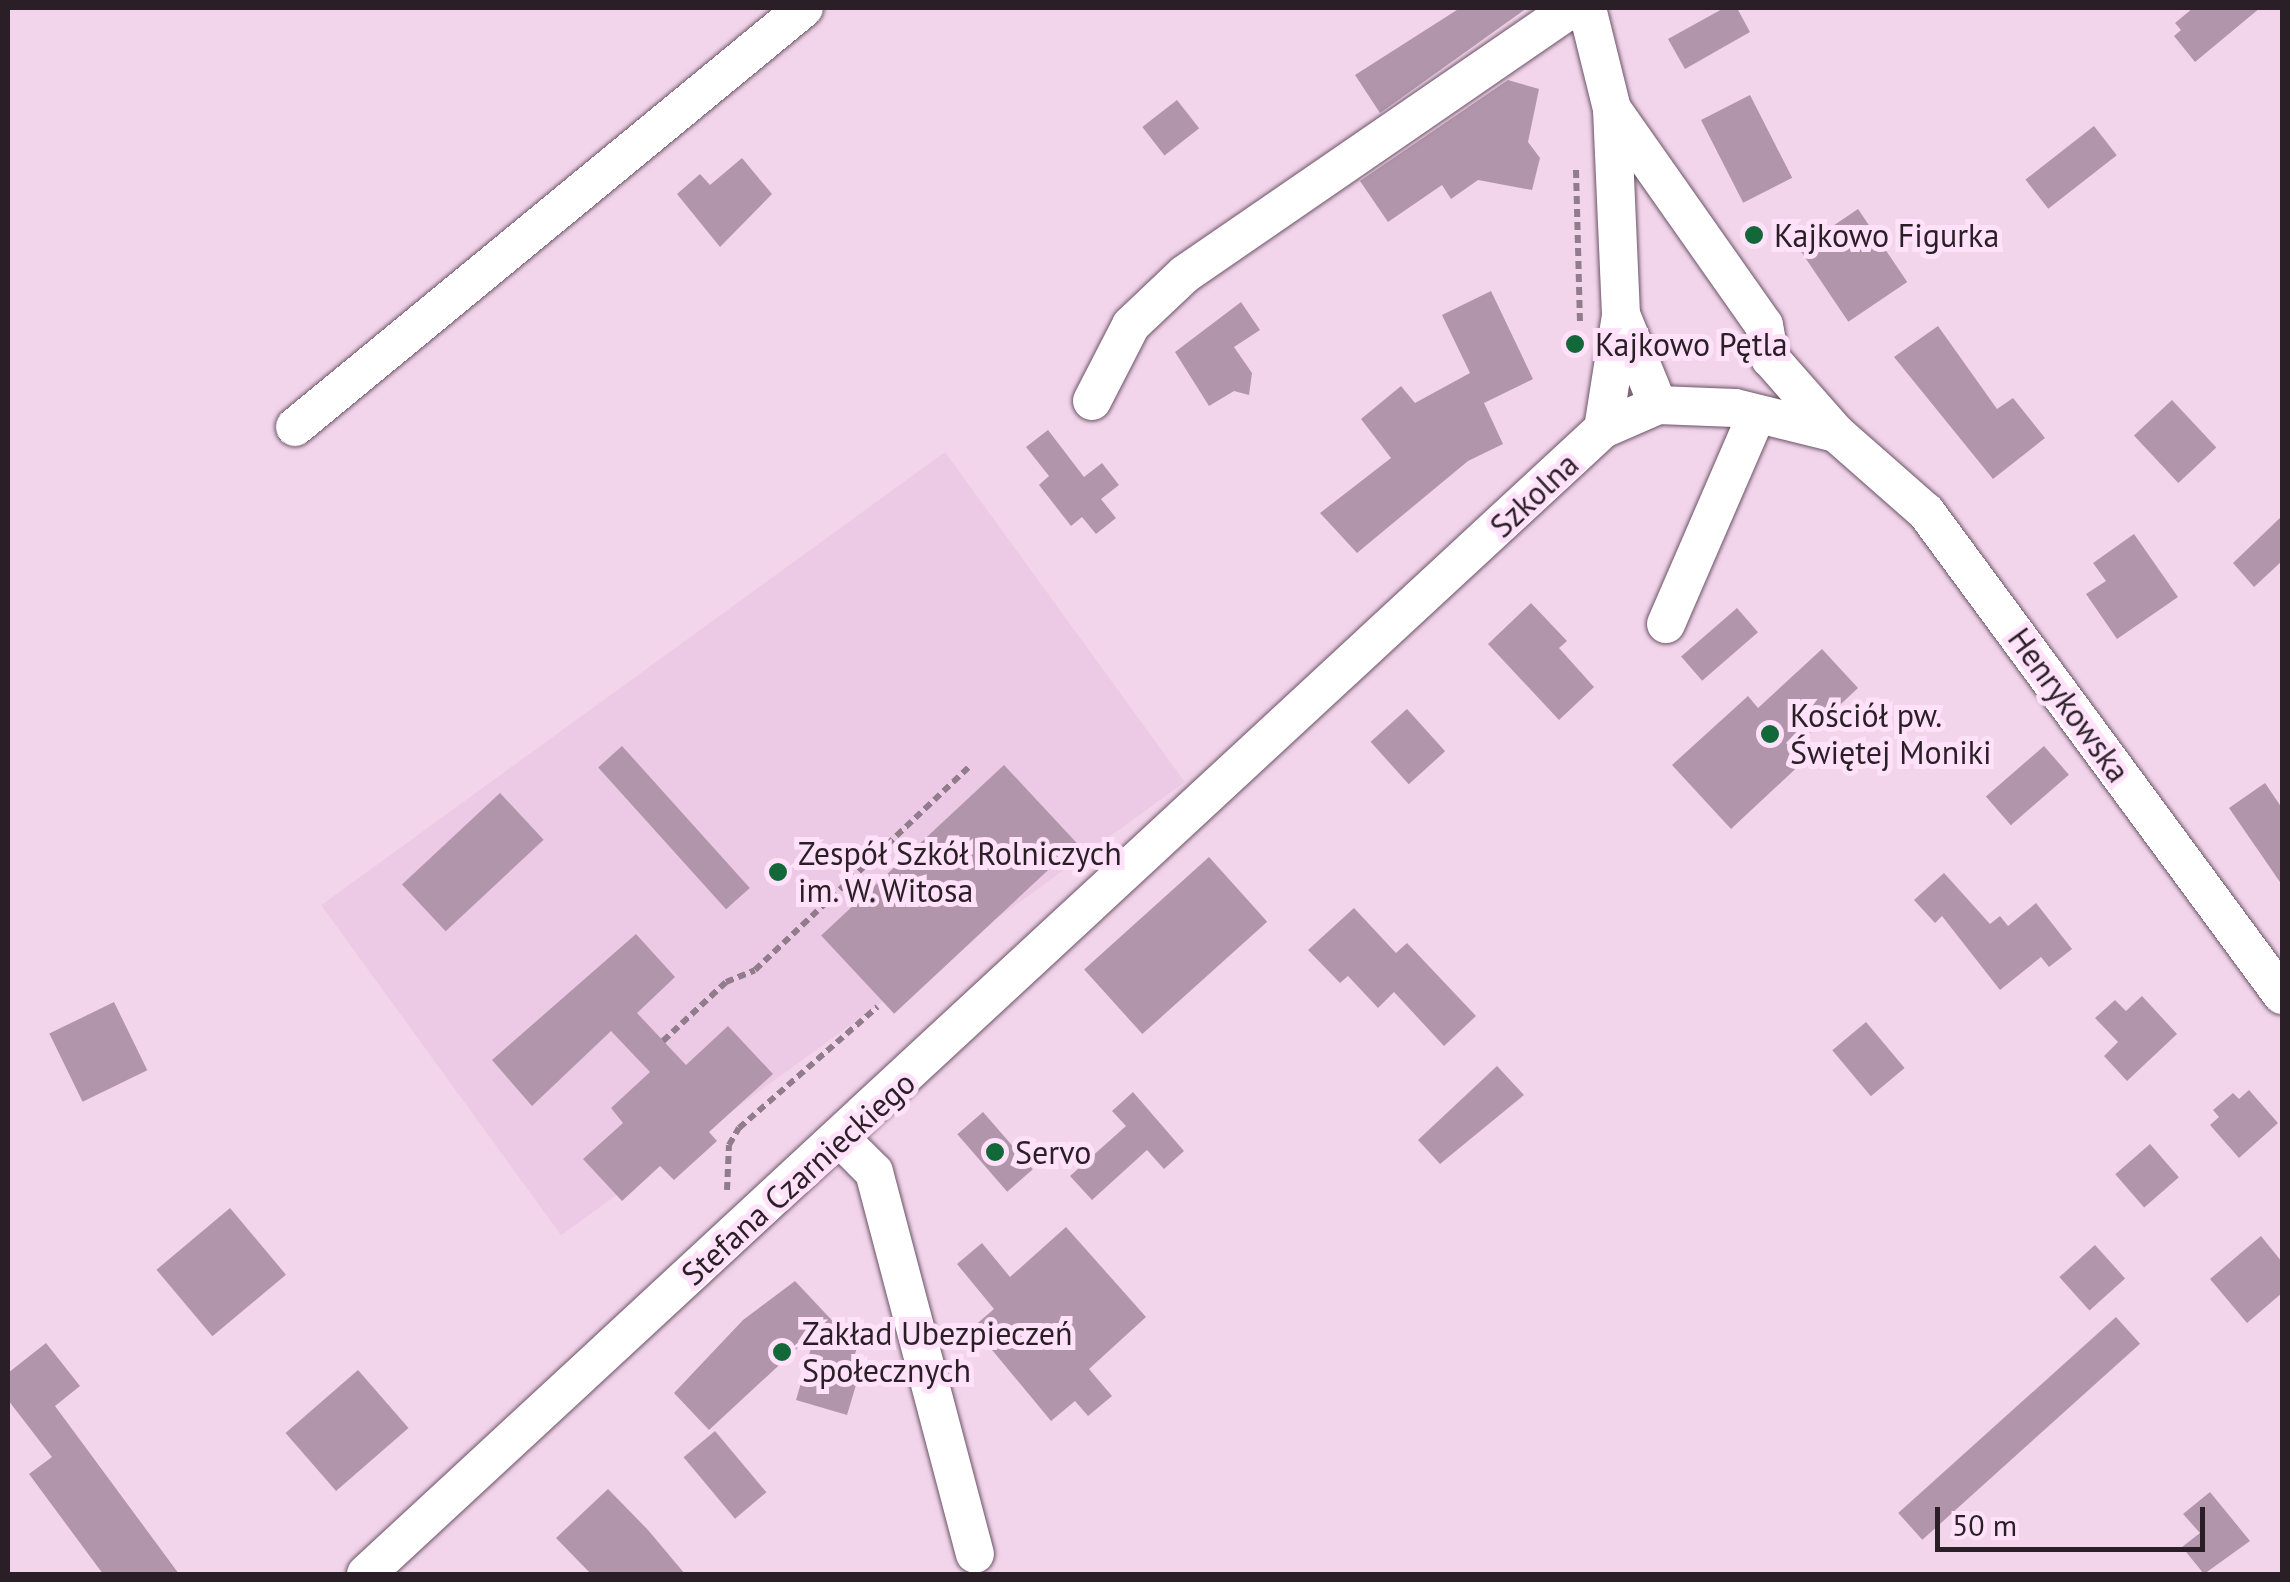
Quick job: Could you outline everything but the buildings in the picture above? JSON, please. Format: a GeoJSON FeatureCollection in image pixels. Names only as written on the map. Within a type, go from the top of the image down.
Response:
{"type":"FeatureCollection","features":[{"type":"Feature","properties":{"kind":"street"},"geometry":{"type":"LineString","coordinates":[[295,427],[804,8]]}},
{"type":"Feature","properties":{"kind":"street"},"geometry":{"type":"LineString","coordinates":[[1092,400],[1131,325],[1185,274],[1565,13],[1586,8],[1612,108]]}},
{"type":"Feature","properties":{"kind":"street","name":"Henrykowska"},"geometry":{"type":"LineString","coordinates":[[1612,108],[1764,325],[1770,358],[1836,433],[1926,512],[2282,995]]}},
{"type":"Feature","properties":{"kind":"street","name":"Szkolna"},"geometry":{"type":"LineString","coordinates":[[1230,782],[1603,429],[1621,315],[1612,210],[1612,108]]}},
{"type":"Feature","properties":{"kind":"street"},"geometry":{"type":"LineString","coordinates":[[1612,210],[1677,198]]}},
{"type":"Feature","properties":{"kind":"street"},"geometry":{"type":"LineString","coordinates":[[1621,315],[1658,405]]}},
{"type":"Feature","properties":{"kind":"street"},"geometry":{"type":"LineString","coordinates":[[1666,624],[1746,411],[1770,358]]}},
{"type":"Feature","properties":{"kind":"street","name":"Henrykowska"},"geometry":{"type":"LineString","coordinates":[[1603,429],[1658,405],[1746,411],[1836,433]]}},
{"type":"Feature","properties":{"kind":"street","name":"Stefana Czarnieckiego"},"geometry":{"type":"LineString","coordinates":[[366,1574],[1230,782]]}},
{"type":"Feature","properties":{"kind":"street"},"geometry":{"type":"LineString","coordinates":[[842,1140],[874,1172],[976,1554]]}},
{"type":"Feature","properties":{"kind":"path"},"geometry":{"type":"LineString","coordinates":[[1576,166],[1581,341]]}},
{"type":"Feature","properties":{"kind":"path"},"geometry":{"type":"LineString","coordinates":[[663,1040],[726,982],[754,970],[970,765]]}},
{"type":"Feature","properties":{"kind":"path"},"geometry":{"type":"LineString","coordinates":[[727,1194],[730,1145],[739,1128],[878,1007]]}},
{"type":"Feature","properties":{"kind":"shaded area","name":"Zespół Szkół Rolniczych im. W. Witosa"},"geometry":{"type":"Polygon","coordinates":[[[945,452],[1185,782],[561,1235],[321,905],[945,452]]]}},
{"type":"Feature","properties":{"kind":"place","name":"Kajkowo Figurka"},"geometry":{"type":"Point","coordinates":[1754,235]}},
{"type":"Feature","properties":{"kind":"place","name":"Kajkowo Pętla"},"geometry":{"type":"Point","coordinates":[1575,344]}},
{"type":"Feature","properties":{"kind":"place","name":"Kościół pw. Świętej Moniki"},"geometry":{"type":"Point","coordinates":[1770,734]}},
{"type":"Feature","properties":{"kind":"place","name":"Zespół Szkół Rolniczych im. W. Witosa"},"geometry":{"type":"Point","coordinates":[778,872]}},
{"type":"Feature","properties":{"kind":"place","name":"Servo"},"geometry":{"type":"Point","coordinates":[995,1152]}},
{"type":"Feature","properties":{"kind":"place","name":"Zakład Ubezpieczeń Społecznych"},"geometry":{"type":"Point","coordinates":[782,1352]}}]}
